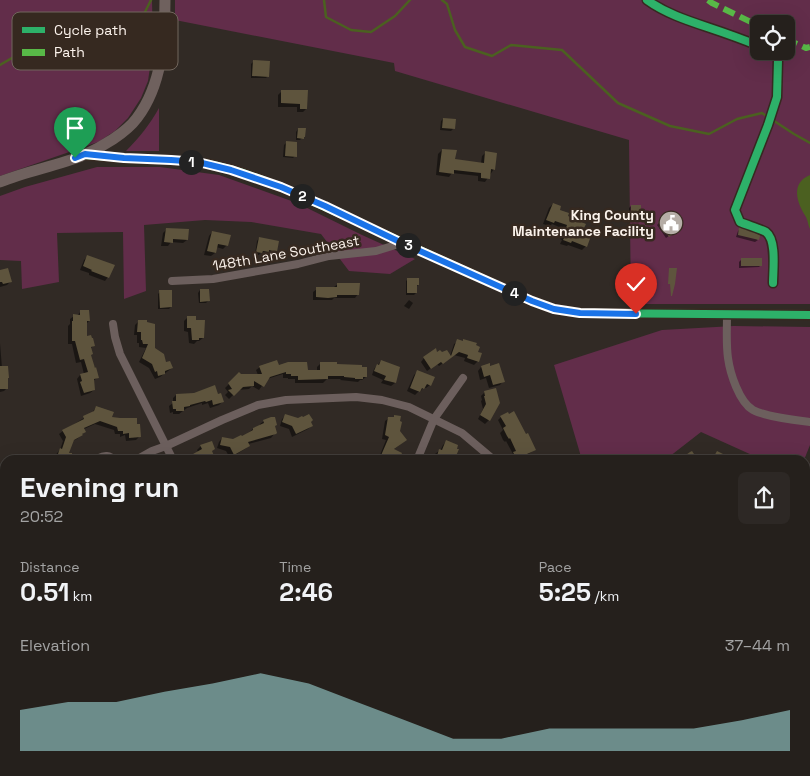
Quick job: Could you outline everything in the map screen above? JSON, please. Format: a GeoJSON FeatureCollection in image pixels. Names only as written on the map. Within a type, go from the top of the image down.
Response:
{"type":"FeatureCollection","features":[{"type":"Feature","properties":{"kind":"main road"},"geometry":{"type":"LineString","coordinates":[[0,182],[85,154],[117,136],[136,120],[148,101],[158,70]]}},
{"type":"Feature","properties":{"kind":"street"},"geometry":{"type":"LineString","coordinates":[[85,154],[185,161],[225,168],[281,187],[402,243],[554,309],[580,313],[810,316]]}},
{"type":"Feature","properties":{"kind":"street","name":"148th Lane Southeast"},"geometry":{"type":"LineString","coordinates":[[172,281],[213,279],[298,264],[329,256],[376,251],[402,243]]}},
{"type":"Feature","properties":{"kind":"street"},"geometry":{"type":"LineString","coordinates":[[727,315],[728,358],[736,388],[750,409],[760,413],[810,422]]}},
{"type":"Feature","properties":{"kind":"street"},"geometry":{"type":"LineString","coordinates":[[113,324],[120,354],[170,455]]}},
{"type":"Feature","properties":{"kind":"street"},"geometry":{"type":"LineString","coordinates":[[419,455],[434,419],[463,378]]}},
{"type":"Feature","properties":{"kind":"street"},"geometry":{"type":"LineString","coordinates":[[145,455],[258,405],[286,400],[356,397],[409,406],[462,433],[489,455]]}},
{"type":"Feature","properties":{"kind":"shaded area"},"geometry":{"type":"Polygon","coordinates":[[[0,0],[152,0],[152,12],[12,12],[12,70],[150,70],[148,81],[141,98],[128,118],[115,131],[98,142],[0,176],[0,0]]]}},
{"type":"Feature","properties":{"kind":"shaded area"},"geometry":{"type":"Polygon","coordinates":[[[175,0],[810,0],[810,304],[631,304],[629,140],[395,71],[394,63],[178,21],[178,12],[175,12],[175,0]]]}},
{"type":"Feature","properties":{"kind":"shaded area"},"geometry":{"type":"Polygon","coordinates":[[[159,108],[159,151],[126,151],[144,131],[159,108]]]}},
{"type":"Feature","properties":{"kind":"shaded area"},"geometry":{"type":"Polygon","coordinates":[[[97,167],[160,167],[219,175],[297,203],[415,259],[390,274],[349,271],[321,234],[251,222],[205,220],[144,225],[146,291],[124,299],[123,232],[57,233],[59,282],[22,289],[21,261],[0,260],[0,196],[97,167]]]}},
{"type":"Feature","properties":{"kind":"shaded area"},"geometry":{"type":"Polygon","coordinates":[[[810,175],[810,229],[797,194],[800,183],[810,175]]]}},
{"type":"Feature","properties":{"kind":"shaded area"},"geometry":{"type":"Polygon","coordinates":[[[734,326],[810,327],[810,445],[806,455],[752,455],[701,432],[671,455],[581,455],[554,365],[662,330],[734,326]]]}},
{"type":"Feature","properties":{"kind":"building"},"geometry":{"type":"Polygon","coordinates":[[[253,60],[270,61],[269,77],[252,76],[253,60]]]}},
{"type":"Feature","properties":{"kind":"building"},"geometry":{"type":"Polygon","coordinates":[[[281,90],[308,90],[307,109],[300,109],[300,104],[281,103],[281,90]]]}},
{"type":"Feature","properties":{"kind":"building"},"geometry":{"type":"Polygon","coordinates":[[[443,118],[456,119],[455,129],[442,128],[443,118]]]}},
{"type":"Feature","properties":{"kind":"building"},"geometry":{"type":"Polygon","coordinates":[[[298,128],[306,128],[304,139],[297,138],[298,128]]]}},
{"type":"Feature","properties":{"kind":"building"},"geometry":{"type":"Polygon","coordinates":[[[286,141],[297,142],[297,157],[285,156],[286,141]]]}},
{"type":"Feature","properties":{"kind":"building"},"geometry":{"type":"Polygon","coordinates":[[[442,149],[457,150],[455,159],[484,163],[485,151],[497,153],[495,170],[491,169],[490,179],[481,178],[481,173],[454,170],[454,174],[439,172],[442,149]]]}},
{"type":"Feature","properties":{"kind":"building"},"geometry":{"type":"Polygon","coordinates":[[[553,203],[561,206],[560,210],[569,213],[568,216],[586,224],[583,230],[592,233],[587,247],[572,241],[571,243],[563,240],[567,225],[546,220],[553,203]]]}},
{"type":"Feature","properties":{"kind":"building"},"geometry":{"type":"Polygon","coordinates":[[[631,205],[641,205],[641,217],[631,217],[631,205]]]}},
{"type":"Feature","properties":{"kind":"building"},"geometry":{"type":"Polygon","coordinates":[[[669,214],[680,230],[669,237],[658,222],[669,214]]]}},
{"type":"Feature","properties":{"kind":"building"},"geometry":{"type":"Polygon","coordinates":[[[739,227],[761,232],[759,240],[738,235],[739,227]]]}},
{"type":"Feature","properties":{"kind":"building"},"geometry":{"type":"Polygon","coordinates":[[[166,228],[189,229],[188,240],[173,239],[173,243],[164,242],[166,228]]]}},
{"type":"Feature","properties":{"kind":"building"},"geometry":{"type":"Polygon","coordinates":[[[212,231],[231,235],[228,246],[218,244],[216,253],[207,251],[212,231]]]}},
{"type":"Feature","properties":{"kind":"building"},"geometry":{"type":"Polygon","coordinates":[[[259,237],[279,241],[277,252],[269,250],[269,252],[256,252],[259,237]]]}},
{"type":"Feature","properties":{"kind":"building"},"geometry":{"type":"Polygon","coordinates":[[[87,255],[115,265],[109,278],[83,266],[87,255]]]}},
{"type":"Feature","properties":{"kind":"building"},"geometry":{"type":"Polygon","coordinates":[[[741,258],[762,258],[762,266],[741,266],[741,258]]]}},
{"type":"Feature","properties":{"kind":"building"},"geometry":{"type":"Polygon","coordinates":[[[8,268],[12,282],[3,284],[0,282],[0,270],[8,268]]]}},
{"type":"Feature","properties":{"kind":"building"},"geometry":{"type":"Polygon","coordinates":[[[669,268],[677,268],[672,296],[670,284],[668,284],[669,268]]]}},
{"type":"Feature","properties":{"kind":"building"},"geometry":{"type":"Polygon","coordinates":[[[407,278],[419,278],[417,293],[407,293],[407,278]]]}},
{"type":"Feature","properties":{"kind":"building"},"geometry":{"type":"Polygon","coordinates":[[[337,283],[360,283],[359,295],[337,295],[337,297],[328,298],[316,297],[316,287],[337,287],[337,283]]]}},
{"type":"Feature","properties":{"kind":"building"},"geometry":{"type":"Polygon","coordinates":[[[200,289],[209,289],[210,301],[200,302],[200,289]]]}},
{"type":"Feature","properties":{"kind":"building"},"geometry":{"type":"Polygon","coordinates":[[[159,290],[172,290],[172,307],[160,308],[159,290]]]}},
{"type":"Feature","properties":{"kind":"building"},"geometry":{"type":"Polygon","coordinates":[[[80,310],[89,310],[90,321],[87,321],[87,336],[91,335],[93,338],[95,346],[91,347],[93,354],[91,355],[99,378],[94,379],[95,390],[84,393],[80,382],[82,381],[80,374],[88,372],[84,359],[80,360],[75,341],[72,341],[73,314],[80,315],[80,310]]]}},
{"type":"Feature","properties":{"kind":"building"},"geometry":{"type":"Polygon","coordinates":[[[187,316],[196,316],[196,320],[205,320],[204,338],[192,340],[191,328],[187,328],[187,316]]]}},
{"type":"Feature","properties":{"kind":"building"},"geometry":{"type":"Polygon","coordinates":[[[138,320],[147,320],[147,322],[155,324],[155,348],[164,354],[166,362],[170,361],[173,368],[165,371],[165,374],[158,376],[152,364],[142,358],[148,344],[143,344],[141,332],[137,332],[138,320]]]}},
{"type":"Feature","properties":{"kind":"building"},"geometry":{"type":"Polygon","coordinates":[[[457,339],[477,343],[476,345],[480,347],[478,352],[482,353],[479,362],[467,358],[468,355],[459,352],[443,364],[441,362],[431,369],[423,357],[436,348],[437,352],[447,350],[451,356],[457,339]]]}},
{"type":"Feature","properties":{"kind":"building"},"geometry":{"type":"Polygon","coordinates":[[[277,360],[279,365],[288,362],[307,362],[308,370],[320,370],[320,362],[362,365],[362,367],[367,367],[367,377],[355,379],[344,376],[328,376],[328,379],[298,380],[298,376],[291,376],[291,374],[286,374],[286,372],[270,377],[264,387],[254,381],[254,386],[243,387],[234,396],[228,390],[232,389],[228,383],[239,372],[241,374],[262,374],[259,366],[277,360]]]}},
{"type":"Feature","properties":{"kind":"building"},"geometry":{"type":"Polygon","coordinates":[[[381,360],[400,367],[396,383],[384,380],[386,376],[374,371],[381,360]]]}},
{"type":"Feature","properties":{"kind":"building"},"geometry":{"type":"Polygon","coordinates":[[[490,363],[490,366],[499,363],[505,382],[493,385],[490,375],[484,377],[481,366],[490,363]]]}},
{"type":"Feature","properties":{"kind":"building"},"geometry":{"type":"Polygon","coordinates":[[[0,366],[8,366],[8,389],[0,389],[0,366]]]}},
{"type":"Feature","properties":{"kind":"building"},"geometry":{"type":"Polygon","coordinates":[[[417,370],[435,377],[431,386],[427,384],[420,392],[410,388],[417,370]]]}},
{"type":"Feature","properties":{"kind":"building"},"geometry":{"type":"Polygon","coordinates":[[[215,385],[218,394],[221,393],[224,402],[213,405],[212,400],[184,407],[184,411],[173,409],[172,401],[176,401],[176,394],[194,393],[215,385]]]}},
{"type":"Feature","properties":{"kind":"building"},"geometry":{"type":"Polygon","coordinates":[[[496,388],[500,403],[490,421],[480,415],[486,404],[484,391],[496,388]]]}},
{"type":"Feature","properties":{"kind":"building"},"geometry":{"type":"Polygon","coordinates":[[[96,406],[114,412],[112,417],[137,418],[137,424],[140,424],[141,437],[129,438],[129,433],[123,434],[123,431],[118,431],[117,427],[100,421],[84,428],[86,432],[74,440],[69,453],[72,453],[72,455],[58,455],[66,437],[62,430],[84,419],[83,416],[94,411],[96,406]]]}},
{"type":"Feature","properties":{"kind":"building"},"geometry":{"type":"Polygon","coordinates":[[[514,411],[536,450],[528,455],[514,455],[513,452],[516,451],[503,428],[506,426],[500,416],[508,412],[509,414],[514,411]]]}},
{"type":"Feature","properties":{"kind":"building"},"geometry":{"type":"Polygon","coordinates":[[[285,414],[298,418],[309,414],[313,420],[311,422],[313,426],[296,434],[292,426],[282,422],[285,414]]]}},
{"type":"Feature","properties":{"kind":"building"},"geometry":{"type":"Polygon","coordinates":[[[394,415],[401,416],[400,431],[407,440],[394,449],[402,453],[401,455],[381,455],[389,437],[385,435],[388,417],[394,417],[394,415]]]}},
{"type":"Feature","properties":{"kind":"building"},"geometry":{"type":"Polygon","coordinates":[[[275,417],[277,425],[275,426],[276,434],[248,442],[250,446],[234,455],[230,447],[220,445],[222,437],[233,439],[242,436],[264,423],[263,420],[275,417]]]}},
{"type":"Feature","properties":{"kind":"building"},"geometry":{"type":"Polygon","coordinates":[[[446,440],[458,445],[457,449],[459,449],[456,455],[437,455],[439,449],[442,450],[446,440]]]}},
{"type":"Feature","properties":{"kind":"building"},"geometry":{"type":"Polygon","coordinates":[[[212,441],[215,449],[212,451],[214,455],[194,455],[202,449],[200,445],[212,441]]]}},
{"type":"Feature","properties":{"kind":"building"},"geometry":{"type":"Polygon","coordinates":[[[692,451],[695,455],[686,455],[692,451]]]}},
{"type":"Feature","properties":{"kind":"building"},"geometry":{"type":"Polygon","coordinates":[[[717,451],[725,455],[715,455],[717,451]]]}},
{"type":"Feature","properties":{"kind":"waterway"},"geometry":{"type":"LineString","coordinates":[[145,12],[151,0]]}},
{"type":"Feature","properties":{"kind":"waterway"},"geometry":{"type":"LineString","coordinates":[[324,0],[326,17],[351,30],[371,32],[395,16],[410,0]]}},
{"type":"Feature","properties":{"kind":"waterway"},"geometry":{"type":"LineString","coordinates":[[442,0],[447,4],[455,30],[465,47],[492,56],[511,45],[562,50],[618,103],[670,126],[709,134],[737,119],[762,113],[810,143]]}},
{"type":"Feature","properties":{"kind":"waterway"},"geometry":{"type":"LineString","coordinates":[[0,65],[12,58]]}},
{"type":"Feature","properties":{"kind":"marked path"},"geometry":{"type":"LineString","coordinates":[[708,0],[750,22]]}},
{"type":"Feature","properties":{"kind":"marked path"},"geometry":{"type":"LineString","coordinates":[[795,43],[806,48],[810,47]]}},
{"type":"Feature","properties":{"kind":"cycle path"},"geometry":{"type":"LineString","coordinates":[[647,0],[676,16],[750,43]]}},
{"type":"Feature","properties":{"kind":"cycle path"},"geometry":{"type":"LineString","coordinates":[[773,283],[774,256],[769,236],[764,231],[740,222],[735,210],[777,97],[778,60]]}},
{"type":"Feature","properties":{"kind":"cycle path"},"geometry":{"type":"LineString","coordinates":[[85,155],[198,162],[245,174],[303,197],[532,301],[554,309],[581,313],[810,315]]}},
{"type":"Feature","properties":{"kind":"place","name":"King County Maintenance Facility"},"geometry":{"type":"Point","coordinates":[671,223]}},
{"type":"Feature","properties":{"kind":"route"},"geometry":{"type":"LineString","coordinates":[[75,158],[85,154],[198,162],[219,166],[281,187],[402,243],[554,309],[580,313],[636,314]]}}]}
